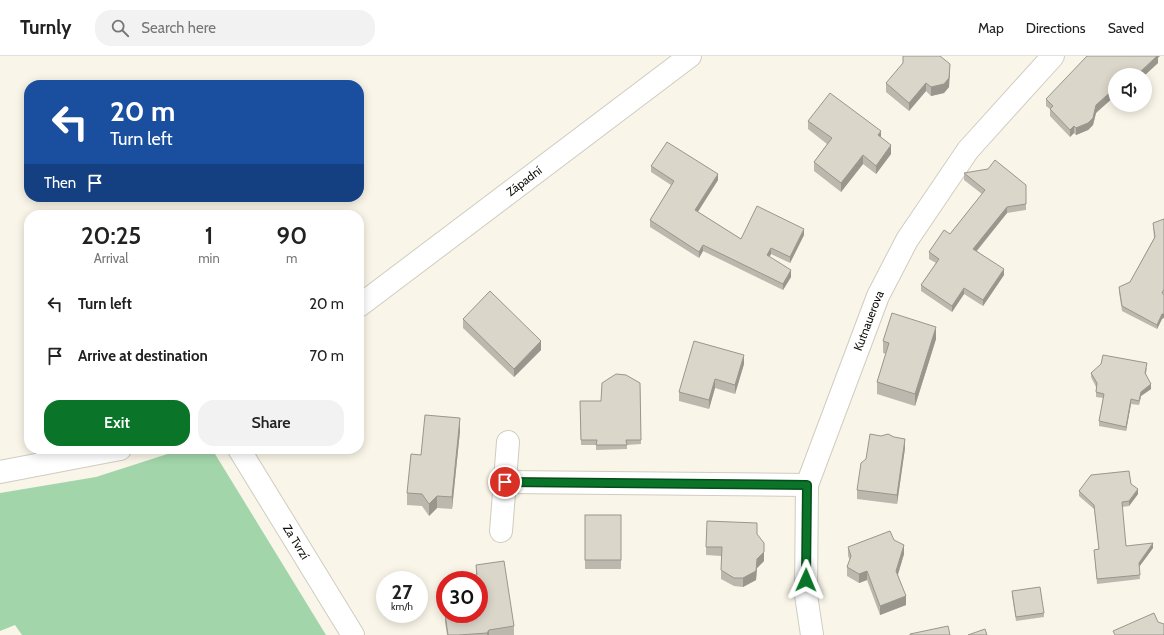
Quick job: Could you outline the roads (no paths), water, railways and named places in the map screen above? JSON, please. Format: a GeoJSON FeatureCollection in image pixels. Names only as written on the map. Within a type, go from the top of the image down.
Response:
{"type":"FeatureCollection","features":[{"type":"Feature","properties":{"kind":"street","name":"Západní"},"geometry":{"type":"LineString","coordinates":[[364,302],[690,56]]}},
{"type":"Feature","properties":{"kind":"street","name":"Kutnauerova"},"geometry":{"type":"LineString","coordinates":[[812,635],[806,595],[807,485],[878,296],[907,240],[968,150],[1054,56]]}},
{"type":"Feature","properties":{"kind":"street"},"geometry":{"type":"LineString","coordinates":[[501,532],[508,442]]}},
{"type":"Feature","properties":{"kind":"street"},"geometry":{"type":"LineString","coordinates":[[0,472],[94,454]]}},
{"type":"Feature","properties":{"kind":"street","name":"Za Tvrzí"},"geometry":{"type":"LineString","coordinates":[[242,454],[353,635]]}},
{"type":"Feature","properties":{"kind":"street"},"geometry":{"type":"LineString","coordinates":[[505,482],[807,485]]}}]}
